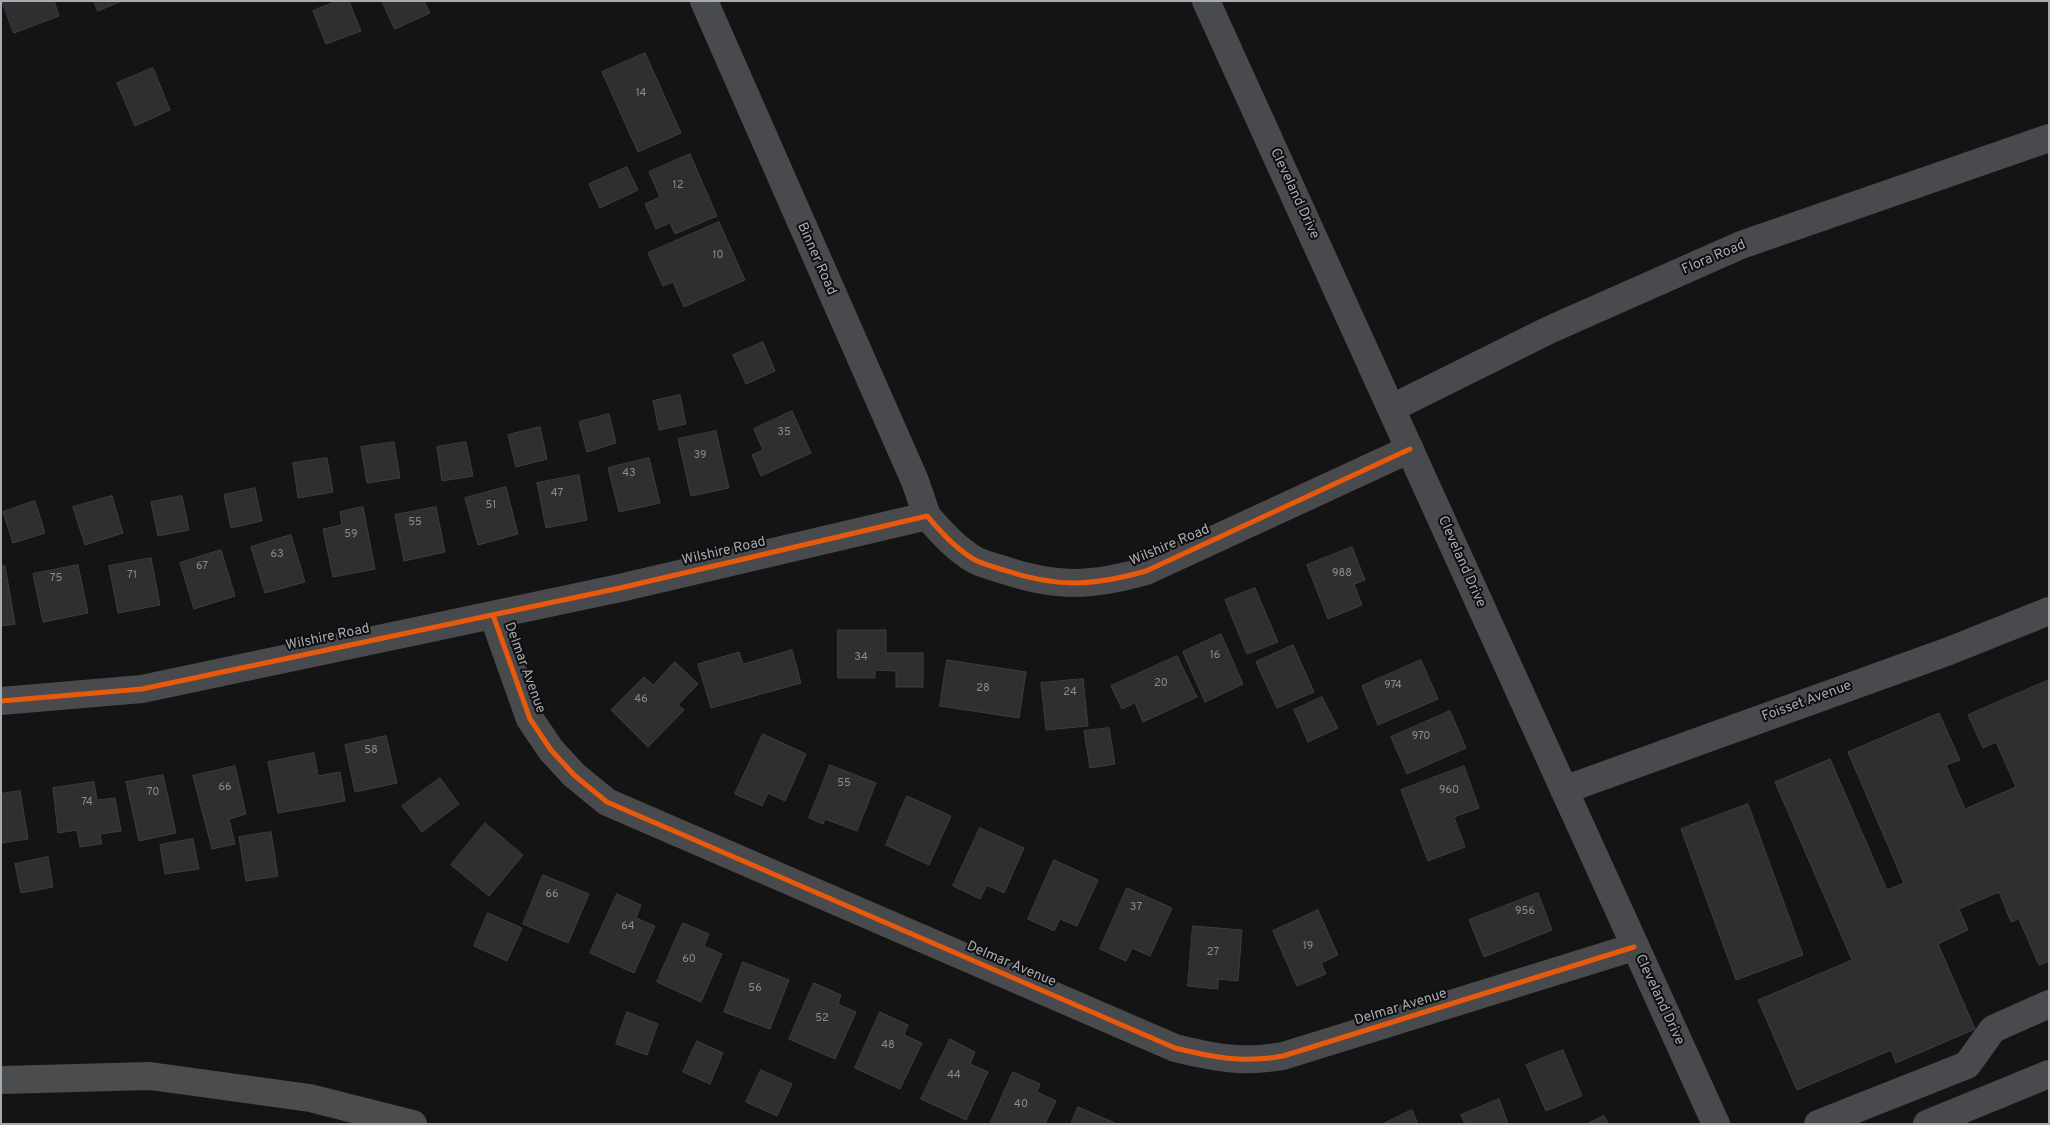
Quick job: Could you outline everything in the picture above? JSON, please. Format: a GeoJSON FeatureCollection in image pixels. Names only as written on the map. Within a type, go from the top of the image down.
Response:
{"type":"FeatureCollection","features":[{"type":"Feature","properties":{"kind":"highway"},"geometry":{"type":"LineString","coordinates":[[1,1080],[150,1076],[310,1098],[413,1124]]}},
{"type":"Feature","properties":{"kind":"street","name":"Binner Road"},"geometry":{"type":"LineString","coordinates":[[704,1],[915,481],[927,516]]}},
{"type":"Feature","properties":{"kind":"street","name":"Cleveland Drive"},"geometry":{"type":"LineString","coordinates":[[1206,1],[1392,408],[1634,948],[1716,1124]]}},
{"type":"Feature","properties":{"kind":"street","name":"Flora Road"},"geometry":{"type":"LineString","coordinates":[[1392,408],[1549,330],[1741,245],[2049,138]]}},
{"type":"Feature","properties":{"kind":"street","name":"Wilshire Road"},"geometry":{"type":"LineString","coordinates":[[1,701],[142,689],[620,588],[927,516],[947,538],[975,560],[1013,573],[1062,584],[1107,582],[1146,571],[1410,449]]}},
{"type":"Feature","properties":{"kind":"street","name":"Foisset Avenue"},"geometry":{"type":"LineString","coordinates":[[1564,790],[1949,651],[2049,611]]}},
{"type":"Feature","properties":{"kind":"street","name":"Delmar Avenue"},"geometry":{"type":"LineString","coordinates":[[493,615],[530,719],[551,750],[574,775],[608,802],[1176,1048],[1219,1059],[1256,1061],[1283,1056],[1634,948]]}},
{"type":"Feature","properties":{"kind":"street"},"geometry":{"type":"LineString","coordinates":[[1818,1124],[1967,1065],[1993,1029],[2049,1004]]}},
{"type":"Feature","properties":{"kind":"street"},"geometry":{"type":"LineString","coordinates":[[1926,1124],[2049,1074]]}},
{"type":"Feature","properties":{"kind":"building"},"geometry":{"type":"Polygon","coordinates":[[[2,1],[54,1],[59,16],[14,33],[2,1]]]}},
{"type":"Feature","properties":{"kind":"building"},"geometry":{"type":"Polygon","coordinates":[[[94,1],[122,1],[98,11],[94,1]]]}},
{"type":"Feature","properties":{"kind":"building"},"geometry":{"type":"Polygon","coordinates":[[[337,1],[349,1],[361,31],[326,44],[313,11],[337,1]]]}},
{"type":"Feature","properties":{"kind":"building"},"geometry":{"type":"Polygon","coordinates":[[[382,1],[424,1],[430,13],[395,29],[382,1]]]}},
{"type":"Feature","properties":{"kind":"building"},"geometry":{"type":"Polygon","coordinates":[[[645,53],[681,133],[638,152],[602,72],[645,53]]]}},
{"type":"Feature","properties":{"kind":"building"},"geometry":{"type":"Polygon","coordinates":[[[153,68],[170,110],[135,126],[117,83],[153,68]]]}},
{"type":"Feature","properties":{"kind":"building"},"geometry":{"type":"Polygon","coordinates":[[[690,154],[717,216],[675,234],[670,223],[656,229],[645,204],[660,197],[649,172],[690,154]]]}},
{"type":"Feature","properties":{"kind":"building"},"geometry":{"type":"Polygon","coordinates":[[[627,167],[638,190],[600,208],[589,184],[627,167]]]}},
{"type":"Feature","properties":{"kind":"building"},"geometry":{"type":"Polygon","coordinates":[[[719,222],[745,280],[684,307],[673,282],[663,286],[648,253],[719,222]]]}},
{"type":"Feature","properties":{"kind":"building"},"geometry":{"type":"Polygon","coordinates":[[[763,342],[775,371],[746,384],[733,355],[763,342]]]}},
{"type":"Feature","properties":{"kind":"building"},"geometry":{"type":"Polygon","coordinates":[[[680,395],[686,424],[659,430],[653,401],[680,395]]]}},
{"type":"Feature","properties":{"kind":"building"},"geometry":{"type":"Polygon","coordinates":[[[792,411],[811,453],[761,476],[752,455],[763,450],[754,429],[792,411]]]}},
{"type":"Feature","properties":{"kind":"building"},"geometry":{"type":"Polygon","coordinates":[[[609,414],[616,443],[587,452],[579,422],[609,414]]]}},
{"type":"Feature","properties":{"kind":"building"},"geometry":{"type":"Polygon","coordinates":[[[540,427],[547,459],[516,467],[508,435],[540,427]]]}},
{"type":"Feature","properties":{"kind":"building"},"geometry":{"type":"Polygon","coordinates":[[[716,431],[729,488],[691,496],[678,439],[716,431]]]}},
{"type":"Feature","properties":{"kind":"building"},"geometry":{"type":"Polygon","coordinates":[[[394,442],[400,478],[367,483],[361,447],[394,442]]]}},
{"type":"Feature","properties":{"kind":"building"},"geometry":{"type":"Polygon","coordinates":[[[466,442],[473,476],[442,481],[437,447],[466,442]]]}},
{"type":"Feature","properties":{"kind":"building"},"geometry":{"type":"Polygon","coordinates":[[[327,458],[333,492],[298,498],[293,463],[327,458]]]}},
{"type":"Feature","properties":{"kind":"building"},"geometry":{"type":"Polygon","coordinates":[[[649,458],[660,503],[619,512],[608,468],[649,458]]]}},
{"type":"Feature","properties":{"kind":"building"},"geometry":{"type":"Polygon","coordinates":[[[579,475],[587,520],[546,528],[537,483],[579,475]]]}},
{"type":"Feature","properties":{"kind":"building"},"geometry":{"type":"Polygon","coordinates":[[[506,487],[518,534],[478,545],[465,498],[506,487]]]}},
{"type":"Feature","properties":{"kind":"building"},"geometry":{"type":"Polygon","coordinates":[[[255,488],[262,521],[231,528],[224,495],[255,488]]]}},
{"type":"Feature","properties":{"kind":"building"},"geometry":{"type":"Polygon","coordinates":[[[112,496],[123,533],[85,545],[73,507],[112,496]]]}},
{"type":"Feature","properties":{"kind":"building"},"geometry":{"type":"Polygon","coordinates":[[[182,496],[189,530],[158,536],[151,502],[182,496]]]}},
{"type":"Feature","properties":{"kind":"building"},"geometry":{"type":"Polygon","coordinates":[[[35,501],[45,533],[13,543],[3,512],[35,501]]]}},
{"type":"Feature","properties":{"kind":"building"},"geometry":{"type":"Polygon","coordinates":[[[363,507],[375,569],[333,577],[323,529],[342,525],[340,512],[363,507]]]}},
{"type":"Feature","properties":{"kind":"building"},"geometry":{"type":"Polygon","coordinates":[[[436,507],[445,552],[404,561],[395,515],[436,507]]]}},
{"type":"Feature","properties":{"kind":"building"},"geometry":{"type":"Polygon","coordinates":[[[291,535],[305,582],[265,593],[251,547],[291,535]]]}},
{"type":"Feature","properties":{"kind":"building"},"geometry":{"type":"Polygon","coordinates":[[[1352,547],[1365,580],[1354,584],[1362,605],[1328,619],[1307,565],[1352,547]]]}},
{"type":"Feature","properties":{"kind":"building"},"geometry":{"type":"Polygon","coordinates":[[[221,550],[235,596],[194,609],[180,563],[221,550]]]}},
{"type":"Feature","properties":{"kind":"building"},"geometry":{"type":"Polygon","coordinates":[[[151,558],[160,605],[118,613],[109,566],[151,558]]]}},
{"type":"Feature","properties":{"kind":"building"},"geometry":{"type":"Polygon","coordinates":[[[78,565],[88,613],[43,622],[33,574],[78,565]]]}},
{"type":"Feature","properties":{"kind":"building"},"geometry":{"type":"Polygon","coordinates":[[[1,566],[5,566],[15,624],[1,626],[1,566]]]}},
{"type":"Feature","properties":{"kind":"building"},"geometry":{"type":"Polygon","coordinates":[[[1255,588],[1278,642],[1247,654],[1225,600],[1255,588]]]}},
{"type":"Feature","properties":{"kind":"building"},"geometry":{"type":"Polygon","coordinates":[[[838,630],[886,630],[886,653],[923,653],[923,687],[896,687],[896,671],[875,670],[875,678],[838,678],[838,630]]]}},
{"type":"Feature","properties":{"kind":"building"},"geometry":{"type":"Polygon","coordinates":[[[1221,634],[1243,684],[1205,702],[1183,652],[1221,634]]]}},
{"type":"Feature","properties":{"kind":"building"},"geometry":{"type":"Polygon","coordinates":[[[1293,645],[1314,692],[1277,708],[1256,662],[1293,645]]]}},
{"type":"Feature","properties":{"kind":"building"},"geometry":{"type":"Polygon","coordinates":[[[792,650],[801,683],[711,708],[698,664],[739,652],[743,664],[792,650]]]}},
{"type":"Feature","properties":{"kind":"building"},"geometry":{"type":"Polygon","coordinates":[[[1177,656],[1197,697],[1143,722],[1135,703],[1122,709],[1111,686],[1177,656]]]}},
{"type":"Feature","properties":{"kind":"building"},"geometry":{"type":"Polygon","coordinates":[[[947,660],[1026,672],[1019,718],[940,706],[947,660]]]}},
{"type":"Feature","properties":{"kind":"building"},"geometry":{"type":"Polygon","coordinates":[[[1421,660],[1438,699],[1378,725],[1362,686],[1421,660]]]}},
{"type":"Feature","properties":{"kind":"building"},"geometry":{"type":"Polygon","coordinates":[[[675,662],[698,684],[678,705],[684,710],[648,747],[611,710],[644,677],[653,685],[675,662]]]}},
{"type":"Feature","properties":{"kind":"building"},"geometry":{"type":"Polygon","coordinates":[[[1083,679],[1088,726],[1046,730],[1041,683],[1083,679]]]}},
{"type":"Feature","properties":{"kind":"building"},"geometry":{"type":"Polygon","coordinates":[[[2049,680],[2049,961],[2039,965],[2019,919],[2011,922],[1999,892],[1959,909],[1968,930],[1938,944],[1975,1029],[1896,1063],[1891,1050],[1797,1090],[1758,1000],[1852,960],[1775,782],[1830,759],[1887,890],[1904,883],[1848,752],[1939,713],[1960,760],[1946,765],[1965,809],[2016,787],[1996,742],[1983,748],[1968,715],[2049,680]]]}},
{"type":"Feature","properties":{"kind":"building"},"geometry":{"type":"Polygon","coordinates":[[[1322,697],[1338,728],[1308,742],[1294,710],[1322,697]]]}},
{"type":"Feature","properties":{"kind":"building"},"geometry":{"type":"Polygon","coordinates":[[[1450,711],[1466,748],[1407,774],[1391,737],[1450,711]]]}},
{"type":"Feature","properties":{"kind":"building"},"geometry":{"type":"Polygon","coordinates":[[[1109,728],[1115,764],[1090,768],[1084,731],[1109,728]]]}},
{"type":"Feature","properties":{"kind":"building"},"geometry":{"type":"Polygon","coordinates":[[[763,734],[806,754],[785,801],[768,793],[762,806],[735,794],[763,734]]]}},
{"type":"Feature","properties":{"kind":"building"},"geometry":{"type":"Polygon","coordinates":[[[386,736],[397,783],[355,792],[345,745],[386,736]]]}},
{"type":"Feature","properties":{"kind":"building"},"geometry":{"type":"Polygon","coordinates":[[[314,753],[318,776],[340,772],[345,801],[278,813],[268,762],[314,753]]]}},
{"type":"Feature","properties":{"kind":"building"},"geometry":{"type":"Polygon","coordinates":[[[830,765],[876,783],[857,831],[825,819],[823,824],[809,818],[830,765]]]}},
{"type":"Feature","properties":{"kind":"building"},"geometry":{"type":"Polygon","coordinates":[[[235,766],[246,814],[229,819],[235,844],[212,849],[193,776],[235,766]]]}},
{"type":"Feature","properties":{"kind":"building"},"geometry":{"type":"Polygon","coordinates":[[[1464,766],[1479,808],[1454,817],[1465,847],[1428,861],[1401,790],[1464,766]]]}},
{"type":"Feature","properties":{"kind":"building"},"geometry":{"type":"Polygon","coordinates":[[[163,775],[176,833],[139,841],[126,782],[163,775]]]}},
{"type":"Feature","properties":{"kind":"building"},"geometry":{"type":"Polygon","coordinates":[[[440,778],[459,804],[422,832],[402,806],[440,778]]]}},
{"type":"Feature","properties":{"kind":"building"},"geometry":{"type":"Polygon","coordinates":[[[94,782],[97,800],[115,798],[121,831],[100,834],[102,844],[80,847],[77,830],[58,833],[53,788],[94,782]]]}},
{"type":"Feature","properties":{"kind":"building"},"geometry":{"type":"Polygon","coordinates":[[[20,791],[28,839],[1,843],[1,794],[20,791]]]}},
{"type":"Feature","properties":{"kind":"building"},"geometry":{"type":"Polygon","coordinates":[[[907,796],[951,816],[929,865],[886,845],[907,796]]]}},
{"type":"Feature","properties":{"kind":"building"},"geometry":{"type":"Polygon","coordinates":[[[1748,804],[1803,955],[1736,980],[1681,829],[1748,804]]]}},
{"type":"Feature","properties":{"kind":"building"},"geometry":{"type":"Polygon","coordinates":[[[485,823],[523,855],[489,896],[451,865],[485,823]]]}},
{"type":"Feature","properties":{"kind":"building"},"geometry":{"type":"Polygon","coordinates":[[[980,828],[1024,848],[1004,893],[987,885],[980,899],[953,886],[980,828]]]}},
{"type":"Feature","properties":{"kind":"building"},"geometry":{"type":"Polygon","coordinates":[[[271,832],[278,876],[246,881],[239,837],[271,832]]]}},
{"type":"Feature","properties":{"kind":"building"},"geometry":{"type":"Polygon","coordinates":[[[193,839],[199,869],[165,874],[160,845],[193,839]]]}},
{"type":"Feature","properties":{"kind":"building"},"geometry":{"type":"Polygon","coordinates":[[[48,857],[53,887],[21,893],[15,864],[48,857]]]}},
{"type":"Feature","properties":{"kind":"building"},"geometry":{"type":"Polygon","coordinates":[[[1054,860],[1098,880],[1077,926],[1060,919],[1054,931],[1028,919],[1054,860]]]}},
{"type":"Feature","properties":{"kind":"building"},"geometry":{"type":"Polygon","coordinates":[[[543,875],[589,894],[568,943],[523,924],[543,875]]]}},
{"type":"Feature","properties":{"kind":"building"},"geometry":{"type":"Polygon","coordinates":[[[1127,888],[1172,908],[1150,956],[1132,948],[1126,961],[1100,949],[1127,888]]]}},
{"type":"Feature","properties":{"kind":"building"},"geometry":{"type":"Polygon","coordinates":[[[1538,893],[1552,930],[1484,957],[1469,920],[1538,893]]]}},
{"type":"Feature","properties":{"kind":"building"},"geometry":{"type":"Polygon","coordinates":[[[617,894],[641,905],[636,918],[655,926],[634,973],[590,953],[617,894]]]}},
{"type":"Feature","properties":{"kind":"building"},"geometry":{"type":"Polygon","coordinates":[[[1318,910],[1338,955],[1321,963],[1326,974],[1297,986],[1273,931],[1318,910]]]}},
{"type":"Feature","properties":{"kind":"building"},"geometry":{"type":"Polygon","coordinates":[[[488,913],[522,928],[507,961],[474,946],[488,913]]]}},
{"type":"Feature","properties":{"kind":"building"},"geometry":{"type":"Polygon","coordinates":[[[683,923],[709,934],[704,946],[722,954],[701,1002],[657,982],[683,923]]]}},
{"type":"Feature","properties":{"kind":"building"},"geometry":{"type":"Polygon","coordinates":[[[1193,926],[1242,930],[1238,981],[1218,979],[1218,989],[1188,986],[1193,926]]]}},
{"type":"Feature","properties":{"kind":"building"},"geometry":{"type":"Polygon","coordinates":[[[743,962],[789,980],[770,1029],[724,1012],[743,962]]]}},
{"type":"Feature","properties":{"kind":"building"},"geometry":{"type":"Polygon","coordinates":[[[814,983],[841,995],[838,1004],[856,1012],[835,1059],[789,1039],[814,983]]]}},
{"type":"Feature","properties":{"kind":"building"},"geometry":{"type":"Polygon","coordinates":[[[627,1012],[658,1024],[647,1055],[616,1044],[627,1012]]]}},
{"type":"Feature","properties":{"kind":"building"},"geometry":{"type":"Polygon","coordinates":[[[880,1012],[908,1025],[904,1035],[922,1043],[900,1089],[855,1068],[880,1012]]]}},
{"type":"Feature","properties":{"kind":"building"},"geometry":{"type":"Polygon","coordinates":[[[950,1039],[975,1052],[970,1064],[988,1072],[966,1120],[921,1099],[950,1039]]]}},
{"type":"Feature","properties":{"kind":"building"},"geometry":{"type":"Polygon","coordinates":[[[697,1041],[723,1053],[710,1084],[683,1072],[697,1041]]]}},
{"type":"Feature","properties":{"kind":"building"},"geometry":{"type":"Polygon","coordinates":[[[1563,1050],[1582,1096],[1546,1111],[1526,1065],[1563,1050]]]}},
{"type":"Feature","properties":{"kind":"building"},"geometry":{"type":"Polygon","coordinates":[[[761,1070],[792,1084],[777,1116],[746,1102],[761,1070]]]}},
{"type":"Feature","properties":{"kind":"building"},"geometry":{"type":"Polygon","coordinates":[[[1013,1072],[1040,1084],[1037,1092],[1056,1101],[1045,1124],[990,1124],[1013,1072]]]}},
{"type":"Feature","properties":{"kind":"building"},"geometry":{"type":"Polygon","coordinates":[[[1499,1099],[1508,1124],[1465,1124],[1461,1115],[1499,1099]]]}},
{"type":"Feature","properties":{"kind":"building"},"geometry":{"type":"Polygon","coordinates":[[[1078,1107],[1117,1124],[1071,1124],[1078,1107]]]}},
{"type":"Feature","properties":{"kind":"building"},"geometry":{"type":"Polygon","coordinates":[[[1412,1110],[1418,1124],[1383,1124],[1412,1110]]]}},
{"type":"Feature","properties":{"kind":"building"},"geometry":{"type":"Polygon","coordinates":[[[1604,1116],[1608,1124],[1587,1124],[1604,1116]]]}},
{"type":"Feature","properties":{"kind":"cycle path"},"geometry":{"type":"LineString","coordinates":[[1,701],[142,689],[620,588],[927,516],[961,551],[985,564],[1041,580],[1075,583],[1109,580],[1146,571],[1410,449]]}},
{"type":"Feature","properties":{"kind":"cycle path"},"geometry":{"type":"LineString","coordinates":[[493,615],[530,719],[551,750],[574,775],[607,802],[1175,1048],[1242,1059],[1283,1056],[1634,947]]}}]}
